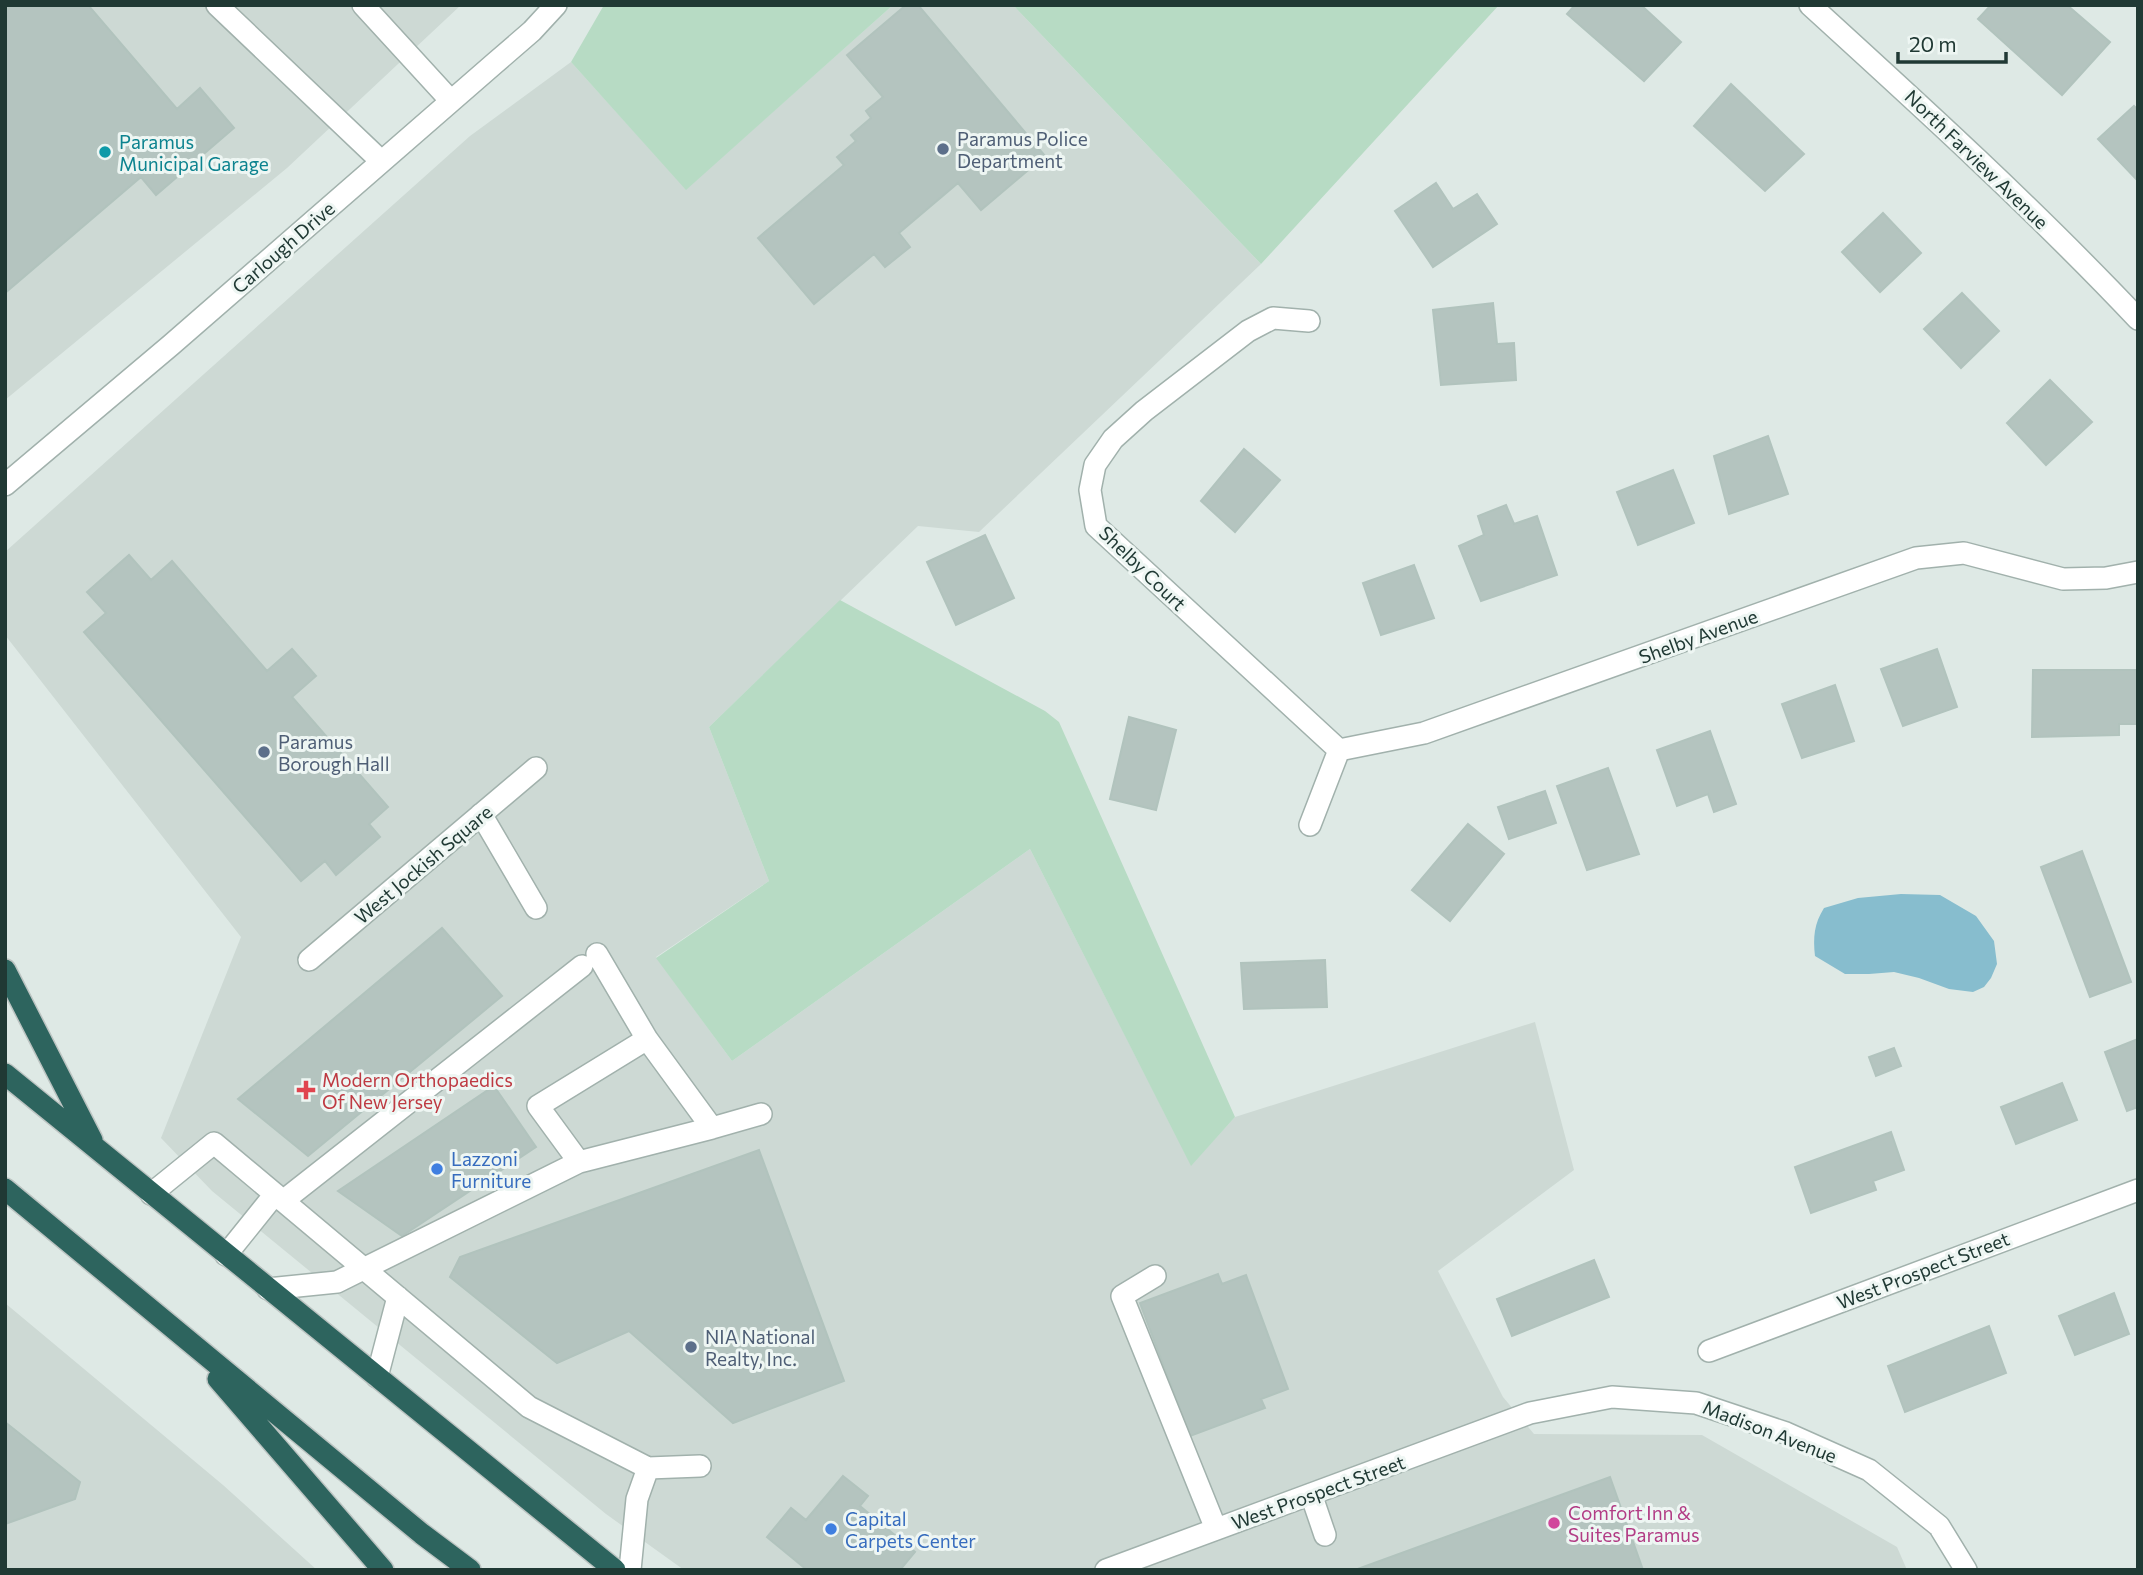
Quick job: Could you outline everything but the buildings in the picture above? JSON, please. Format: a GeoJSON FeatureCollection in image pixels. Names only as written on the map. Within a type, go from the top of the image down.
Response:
{"type":"FeatureCollection","features":[{"type":"Feature","properties":{"kind":"highway"},"geometry":{"type":"LineString","coordinates":[[5,970],[98,1151]]}},
{"type":"Feature","properties":{"kind":"highway"},"geometry":{"type":"LineString","coordinates":[[5,1074],[615,1570]]}},
{"type":"Feature","properties":{"kind":"highway"},"geometry":{"type":"LineString","coordinates":[[5,1189],[422,1534],[470,1570]]}},
{"type":"Feature","properties":{"kind":"highway"},"geometry":{"type":"LineString","coordinates":[[180,1335],[383,1570]]}},
{"type":"Feature","properties":{"kind":"highway"},"geometry":{"type":"LineString","coordinates":[[422,1534],[459,1570]]}},
{"type":"Feature","properties":{"kind":"street"},"geometry":{"type":"LineString","coordinates":[[218,5],[381,162]]}},
{"type":"Feature","properties":{"kind":"street"},"geometry":{"type":"LineString","coordinates":[[363,5],[451,101]]}},
{"type":"Feature","properties":{"kind":"street","name":"Carlough Drive"},"geometry":{"type":"LineString","coordinates":[[5,485],[171,345],[532,31],[556,5]]}},
{"type":"Feature","properties":{"kind":"street","name":"North Farview Avenue"},"geometry":{"type":"LineString","coordinates":[[1810,5],[1968,148],[2138,318]]}},
{"type":"Feature","properties":{"kind":"street","name":"Shelby Court"},"geometry":{"type":"LineString","coordinates":[[1309,321],[1273,318],[1248,331],[1144,411],[1113,439],[1096,465],[1090,490],[1096,526],[1339,750]]}},
{"type":"Feature","properties":{"kind":"street","name":"Shelby Avenue"},"geometry":{"type":"LineString","coordinates":[[1339,750],[1424,733],[1916,558],[1964,553],[2063,579],[2106,578],[2138,572]]}},
{"type":"Feature","properties":{"kind":"street"},"geometry":{"type":"LineString","coordinates":[[1310,825],[1339,750]]}},
{"type":"Feature","properties":{"kind":"street","name":"West Jockish Square"},"geometry":{"type":"LineString","coordinates":[[309,960],[536,768]]}},
{"type":"Feature","properties":{"kind":"street"},"geometry":{"type":"LineString","coordinates":[[481,814],[536,908]]}},
{"type":"Feature","properties":{"kind":"street"},"geometry":{"type":"LineString","coordinates":[[226,1255],[279,1197],[590,960],[712,1128]]}},
{"type":"Feature","properties":{"kind":"street"},"geometry":{"type":"LineString","coordinates":[[579,1162],[538,1106],[647,1039]]}},
{"type":"Feature","properties":{"kind":"street"},"geometry":{"type":"LineString","coordinates":[[268,1289],[337,1282],[579,1162],[761,1114]]}},
{"type":"Feature","properties":{"kind":"street"},"geometry":{"type":"LineString","coordinates":[[151,1194],[214,1143],[529,1406],[648,1468],[700,1466]]}},
{"type":"Feature","properties":{"kind":"street","name":"West Prospect Street"},"geometry":{"type":"LineString","coordinates":[[1709,1351],[2138,1190]]}},
{"type":"Feature","properties":{"kind":"street"},"geometry":{"type":"LineString","coordinates":[[1155,1276],[1122,1296],[1216,1529]]}},
{"type":"Feature","properties":{"kind":"street"},"geometry":{"type":"LineString","coordinates":[[377,1377],[398,1297]]}},
{"type":"Feature","properties":{"kind":"street","name":"Madison Avenue"},"geometry":{"type":"LineString","coordinates":[[1530,1413],[1612,1397],[1696,1403],[1786,1433],[1869,1470],[1939,1526],[1966,1570]]}},
{"type":"Feature","properties":{"kind":"street","name":"West Prospect Street"},"geometry":{"type":"LineString","coordinates":[[1106,1570],[1530,1413]]}},
{"type":"Feature","properties":{"kind":"street"},"geometry":{"type":"LineString","coordinates":[[630,1570],[637,1499],[648,1468]]}},
{"type":"Feature","properties":{"kind":"street"},"geometry":{"type":"LineString","coordinates":[[1311,1494],[1325,1535]]}},
{"type":"Feature","properties":{"kind":"shaded area"},"geometry":{"type":"Polygon","coordinates":[[[5,5],[461,5],[287,168],[5,400],[5,5]]]}},
{"type":"Feature","properties":{"kind":"shaded area"},"geometry":{"type":"Polygon","coordinates":[[[893,5],[1013,5],[1261,264],[979,532],[918,526],[709,727],[769,881],[656,957],[732,1061],[1030,849],[1191,1165],[1235,1117],[1535,1022],[1574,1170],[1438,1271],[1503,1397],[1534,1434],[1702,1435],[1897,1547],[1907,1570],[684,1570],[606,1514],[212,1191],[161,1138],[241,937],[5,635],[5,552],[470,136],[571,62],[686,189],[893,5]]]}},
{"type":"Feature","properties":{"kind":"shaded area"},"geometry":{"type":"Polygon","coordinates":[[[5,1303],[223,1485],[317,1570],[5,1570],[5,1303]]]}},
{"type":"Feature","properties":{"kind":"green space"},"geometry":{"type":"Polygon","coordinates":[[[604,5],[893,5],[686,190],[571,62],[604,5]]]}},
{"type":"Feature","properties":{"kind":"green space"},"geometry":{"type":"Polygon","coordinates":[[[1013,5],[1499,5],[1261,264],[1013,5]]]}},
{"type":"Feature","properties":{"kind":"green space"},"geometry":{"type":"Polygon","coordinates":[[[840,600],[1045,711],[1059,722],[1235,1117],[1191,1166],[1030,849],[732,1061],[656,958],[769,881],[709,727],[840,600]]]}},
{"type":"Feature","properties":{"kind":"water"},"geometry":{"type":"Polygon","coordinates":[[[1901,894],[1940,895],[1976,916],[1994,941],[1997,964],[1984,987],[1973,992],[1949,989],[1894,972],[1845,974],[1815,956],[1815,931],[1824,908],[1858,898],[1901,894]]]}},
{"type":"Feature","properties":{"kind":"place","name":"Paramus Police Department"},"geometry":{"type":"Point","coordinates":[943,149]}},
{"type":"Feature","properties":{"kind":"place","name":"Paramus Municipal Garage"},"geometry":{"type":"Point","coordinates":[105,152]}},
{"type":"Feature","properties":{"kind":"place","name":"Paramus Borough Hall"},"geometry":{"type":"Point","coordinates":[264,752]}},
{"type":"Feature","properties":{"kind":"place","name":"Modern Orthopaedics Of New Jersey"},"geometry":{"type":"Point","coordinates":[306,1090]}},
{"type":"Feature","properties":{"kind":"place","name":"Lazzoni Furniture"},"geometry":{"type":"Point","coordinates":[437,1169]}},
{"type":"Feature","properties":{"kind":"place","name":"NIA National Realty, Inc."},"geometry":{"type":"Point","coordinates":[691,1347]}},
{"type":"Feature","properties":{"kind":"place","name":"Comfort Inn & Suites Paramus"},"geometry":{"type":"Point","coordinates":[1554,1523]}},
{"type":"Feature","properties":{"kind":"place","name":"Capital Carpets Center"},"geometry":{"type":"Point","coordinates":[831,1529]}}]}
